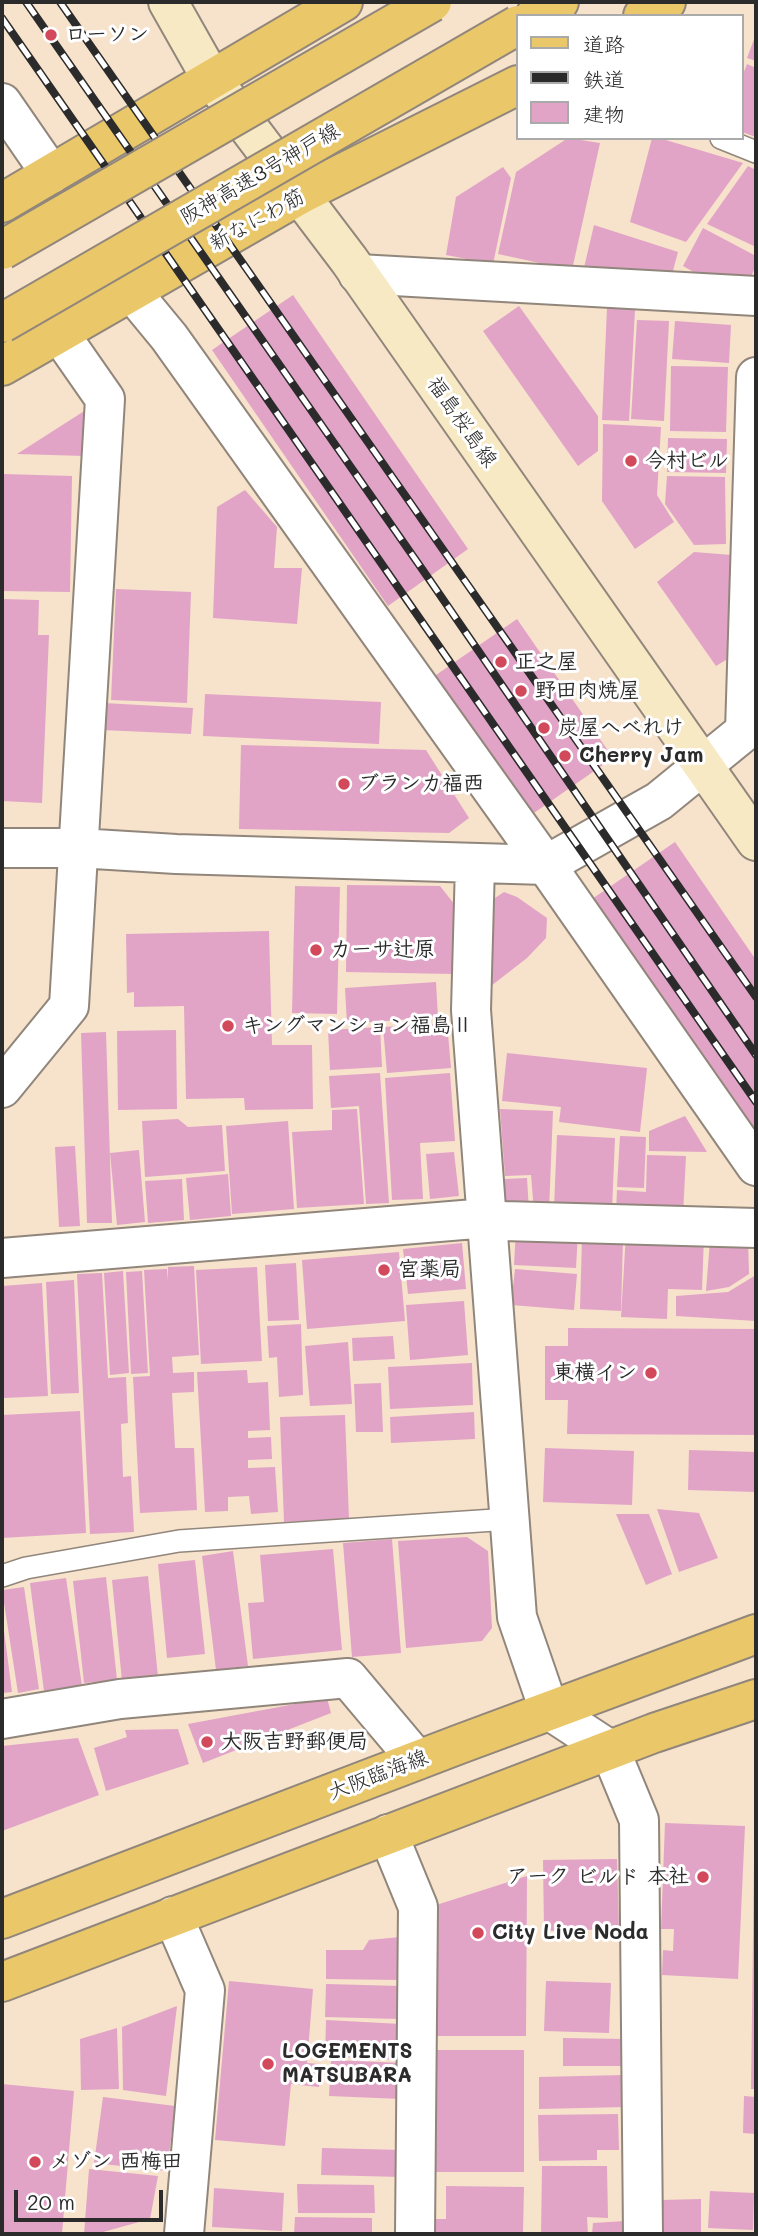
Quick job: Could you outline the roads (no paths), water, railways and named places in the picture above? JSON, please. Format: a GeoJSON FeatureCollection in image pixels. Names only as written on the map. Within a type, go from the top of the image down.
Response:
{"type":"FeatureCollection","features":[{"type":"Feature","properties":{"kind":"main road"},"geometry":{"type":"LineString","coordinates":[[2,203],[343,2]]}},
{"type":"Feature","properties":{"kind":"main road"},"geometry":{"type":"LineString","coordinates":[[2,250],[432,2]]}},
{"type":"Feature","properties":{"kind":"main road"},"geometry":{"type":"LineString","coordinates":[[538,14],[559,2]]}},
{"type":"Feature","properties":{"kind":"main road"},"geometry":{"type":"LineString","coordinates":[[646,14],[666,2]]}},
{"type":"Feature","properties":{"kind":"main road","name":"阪神高速3号神戸線"},"geometry":{"type":"LineString","coordinates":[[2,323],[516,26]]}},
{"type":"Feature","properties":{"kind":"main road","name":"新なにわ筋"},"geometry":{"type":"LineString","coordinates":[[2,366],[301,194],[516,86]]}},
{"type":"Feature","properties":{"kind":"main road","name":"大阪臨海線"},"geometry":{"type":"LineString","coordinates":[[2,1919],[756,1634]]}},
{"type":"Feature","properties":{"kind":"main road"},"geometry":{"type":"LineString","coordinates":[[2,1982],[610,1750],[756,1699]]}},
{"type":"Feature","properties":{"kind":"street","name":"福島桜島線"},"geometry":{"type":"LineString","coordinates":[[168,2],[211,78],[301,194],[756,841]]}},
{"type":"Feature","properties":{"kind":"street"},"geometry":{"type":"LineString","coordinates":[[2,103],[51,174]]}},
{"type":"Feature","properties":{"kind":"street"},"geometry":{"type":"LineString","coordinates":[[358,274],[756,296]]}},
{"type":"Feature","properties":{"kind":"street"},"geometry":{"type":"LineString","coordinates":[[131,291],[169,337],[546,865],[756,1166]]}},
{"type":"Feature","properties":{"kind":"street"},"geometry":{"type":"LineString","coordinates":[[2,1088],[69,1006],[105,399],[59,333]]}},
{"type":"Feature","properties":{"kind":"street"},"geometry":{"type":"LineString","coordinates":[[2,848],[78,848],[176,855],[546,865],[659,800],[751,731],[756,377]]}},
{"type":"Feature","properties":{"kind":"street"},"geometry":{"type":"LineString","coordinates":[[475,864],[471,1010],[517,1617],[549,1710],[610,1750],[639,1820],[643,2234]]}},
{"type":"Feature","properties":{"kind":"street"},"geometry":{"type":"LineString","coordinates":[[2,1258],[487,1218],[503,1221],[756,1228]]}},
{"type":"Feature","properties":{"kind":"street"},"geometry":{"type":"LineString","coordinates":[[2,1719],[120,1699],[348,1678],[417,1760]]}},
{"type":"Feature","properties":{"kind":"street"},"geometry":{"type":"LineString","coordinates":[[388,1834],[418,1907],[415,2234]]}},
{"type":"Feature","properties":{"kind":"street"},"geometry":{"type":"LineString","coordinates":[[173,1916],[205,1990],[178,2232]]}},
{"type":"Feature","properties":{"kind":"lane"},"geometry":{"type":"LineString","coordinates":[[726,140],[756,152]]}},
{"type":"Feature","properties":{"kind":"lane"},"geometry":{"type":"LineString","coordinates":[[2,1576],[26,1568],[179,1541],[510,1519]]}},
{"type":"Feature","properties":{"kind":"railway"},"geometry":{"type":"LineString","coordinates":[[26,2],[429,579],[756,1055]]}},
{"type":"Feature","properties":{"kind":"railway"},"geometry":{"type":"LineString","coordinates":[[60,2],[756,997]]}},
{"type":"Feature","properties":{"kind":"railway"},"geometry":{"type":"LineString","coordinates":[[2,18],[756,1102]]}},
{"type":"Feature","properties":{"kind":"place","name":"ローソン"},"geometry":{"type":"Point","coordinates":[51,35]}},
{"type":"Feature","properties":{"kind":"place","name":"今村ビル"},"geometry":{"type":"Point","coordinates":[631,461]}},
{"type":"Feature","properties":{"kind":"place","name":"正之屋"},"geometry":{"type":"Point","coordinates":[501,662]}},
{"type":"Feature","properties":{"kind":"place","name":"野田肉焼屋"},"geometry":{"type":"Point","coordinates":[521,691]}},
{"type":"Feature","properties":{"kind":"place","name":"炭屋へべれけ"},"geometry":{"type":"Point","coordinates":[544,728]}},
{"type":"Feature","properties":{"kind":"place","name":"Cherry Jam"},"geometry":{"type":"Point","coordinates":[565,756]}},
{"type":"Feature","properties":{"kind":"place","name":"ブランカ福西"},"geometry":{"type":"Point","coordinates":[344,784]}},
{"type":"Feature","properties":{"kind":"place","name":"カーサ辻原"},"geometry":{"type":"Point","coordinates":[316,950]}},
{"type":"Feature","properties":{"kind":"place","name":"キングマンション福島Ⅱ"},"geometry":{"type":"Point","coordinates":[228,1026]}},
{"type":"Feature","properties":{"kind":"place","name":"宮薬局"},"geometry":{"type":"Point","coordinates":[384,1270]}},
{"type":"Feature","properties":{"kind":"place","name":"東横イン"},"geometry":{"type":"Point","coordinates":[651,1373]}},
{"type":"Feature","properties":{"kind":"place","name":"大阪吉野郵便局"},"geometry":{"type":"Point","coordinates":[207,1742]}},
{"type":"Feature","properties":{"kind":"place","name":"アーク ビルド 本社"},"geometry":{"type":"Point","coordinates":[703,1877]}},
{"type":"Feature","properties":{"kind":"place","name":"City Live Noda"},"geometry":{"type":"Point","coordinates":[478,1933]}},
{"type":"Feature","properties":{"kind":"place","name":"LOGEMENTS MATSUBARA"},"geometry":{"type":"Point","coordinates":[268,2064]}},
{"type":"Feature","properties":{"kind":"place","name":"メゾン 西梅田"},"geometry":{"type":"Point","coordinates":[35,2162]}}]}
